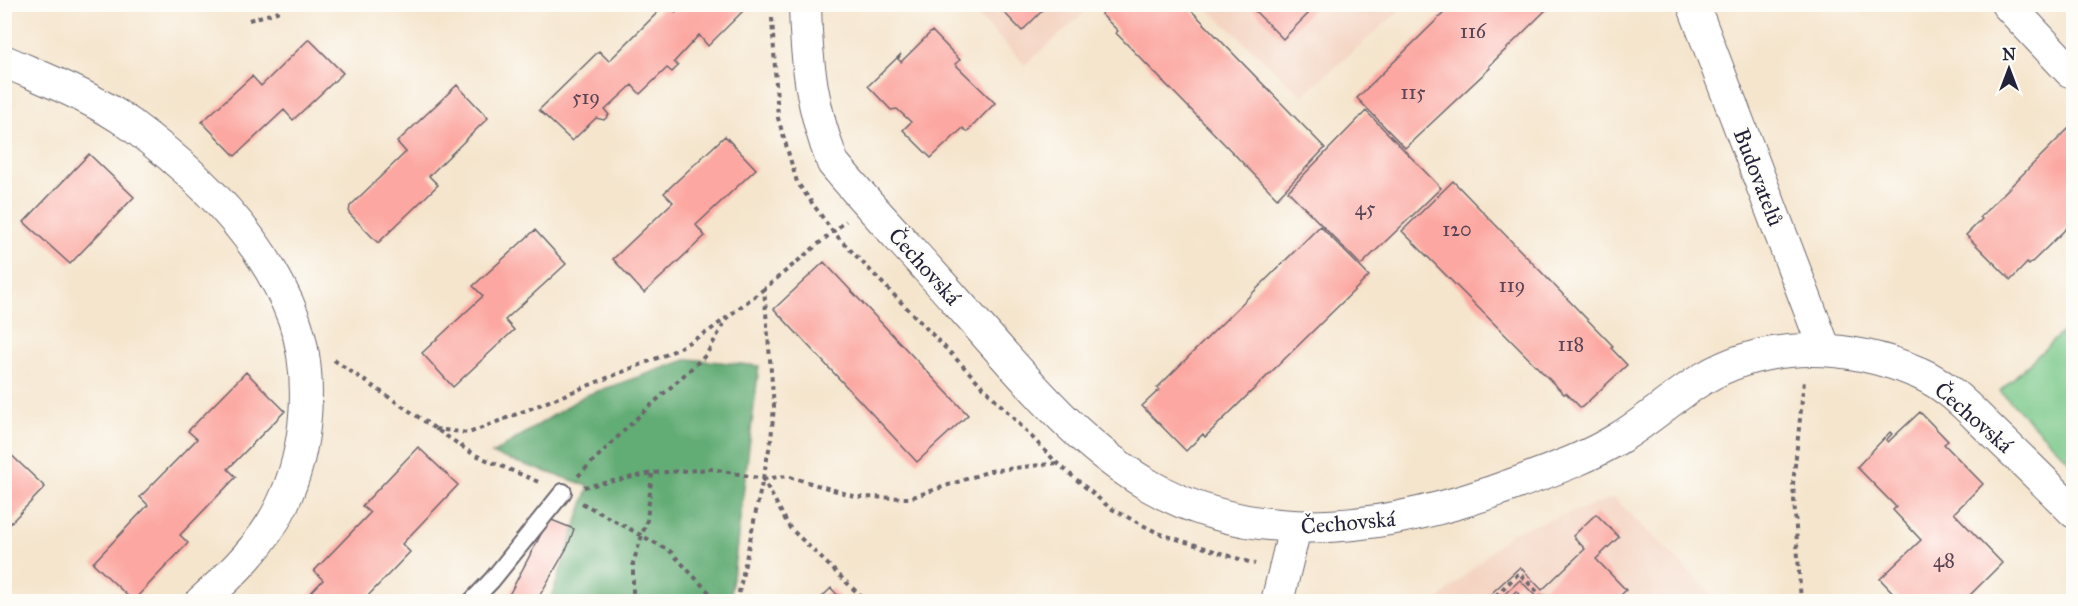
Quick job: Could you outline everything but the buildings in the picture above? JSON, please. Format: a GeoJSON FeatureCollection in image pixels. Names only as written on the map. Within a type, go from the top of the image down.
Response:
{"type":"FeatureCollection","features":[{"type":"Feature","properties":{"kind":"street","name":"Čechovská"},"geometry":{"type":"LineString","coordinates":[[805,4],[810,82],[818,126],[833,163],[867,204],[1042,396],[1114,462],[1151,486],[1190,506],[1241,520],[1295,528],[1347,526],[1466,503],[1571,463],[1610,443],[1706,377],[1734,364],[1775,352],[1816,350],[1896,365],[1922,374],[1951,392],[2040,486],[2073,512]]}},
{"type":"Feature","properties":{"kind":"street","name":"Budovatelů"},"geometry":{"type":"LineString","coordinates":[[1693,4],[1816,350]]}},
{"type":"Feature","properties":{"kind":"street"},"geometry":{"type":"LineString","coordinates":[[2007,4],[2070,71]]}},
{"type":"Feature","properties":{"kind":"street"},"geometry":{"type":"LineString","coordinates":[[4,62],[88,98],[129,124],[192,176],[225,208],[253,244],[272,274],[294,320],[304,368],[305,420],[297,464],[282,506],[260,539],[220,585],[201,602]]}},
{"type":"Feature","properties":{"kind":"street"},"geometry":{"type":"LineString","coordinates":[[1277,602],[1295,528]]}},
{"type":"Feature","properties":{"kind":"lane"},"geometry":{"type":"LineString","coordinates":[[471,602],[492,580],[563,492]]}},
{"type":"Feature","properties":{"kind":"path"},"geometry":{"type":"LineString","coordinates":[[249,20],[277,12],[283,4]]}},
{"type":"Feature","properties":{"kind":"path"},"geometry":{"type":"LineString","coordinates":[[433,429],[469,433],[670,353],[764,289],[867,204]]}},
{"type":"Feature","properties":{"kind":"path"},"geometry":{"type":"LineString","coordinates":[[737,602],[771,440],[774,406],[764,289]]}},
{"type":"Feature","properties":{"kind":"path"},"geometry":{"type":"LineString","coordinates":[[563,492],[638,417],[706,355],[729,315]]}},
{"type":"Feature","properties":{"kind":"path"},"geometry":{"type":"LineString","coordinates":[[1801,602],[1793,484],[1816,350]]}},
{"type":"Feature","properties":{"kind":"path"},"geometry":{"type":"LineString","coordinates":[[328,355],[433,429],[473,454],[563,492],[670,551],[718,602]]}},
{"type":"Feature","properties":{"kind":"path"},"geometry":{"type":"LineString","coordinates":[[563,492],[652,473],[713,469],[763,478],[787,476],[857,497],[910,498],[990,471],[1057,463]]}},
{"type":"Feature","properties":{"kind":"path"},"geometry":{"type":"LineString","coordinates":[[633,602],[633,564],[647,520],[652,473]]}},
{"type":"Feature","properties":{"kind":"path"},"geometry":{"type":"LineString","coordinates":[[763,478],[790,528],[867,602]]}},
{"type":"Feature","properties":{"kind":"path"},"geometry":{"type":"LineString","coordinates":[[1489,602],[1520,573],[1543,598],[1547,595]]}},
{"type":"Feature","properties":{"kind":"shaded area"},"geometry":{"type":"Polygon","coordinates":[[[968,5],[1093,5],[1025,65],[968,5]]]}},
{"type":"Feature","properties":{"kind":"shaded area"},"geometry":{"type":"Polygon","coordinates":[[[1204,5],[1406,5],[1302,96],[1204,5]]]}},
{"type":"Feature","properties":{"kind":"shaded area"},"geometry":{"type":"Polygon","coordinates":[[[1614,498],[1719,601],[1436,602],[1512,532],[1614,498]]]}},
{"type":"Feature","properties":{"kind":"green space"},"geometry":{"type":"Polygon","coordinates":[[[2073,322],[2073,465],[2000,391],[2073,322]]]}},
{"type":"Feature","properties":{"kind":"green space"},"geometry":{"type":"Polygon","coordinates":[[[689,359],[759,366],[730,601],[550,601],[589,486],[492,454],[584,396],[689,359]]]}}]}
